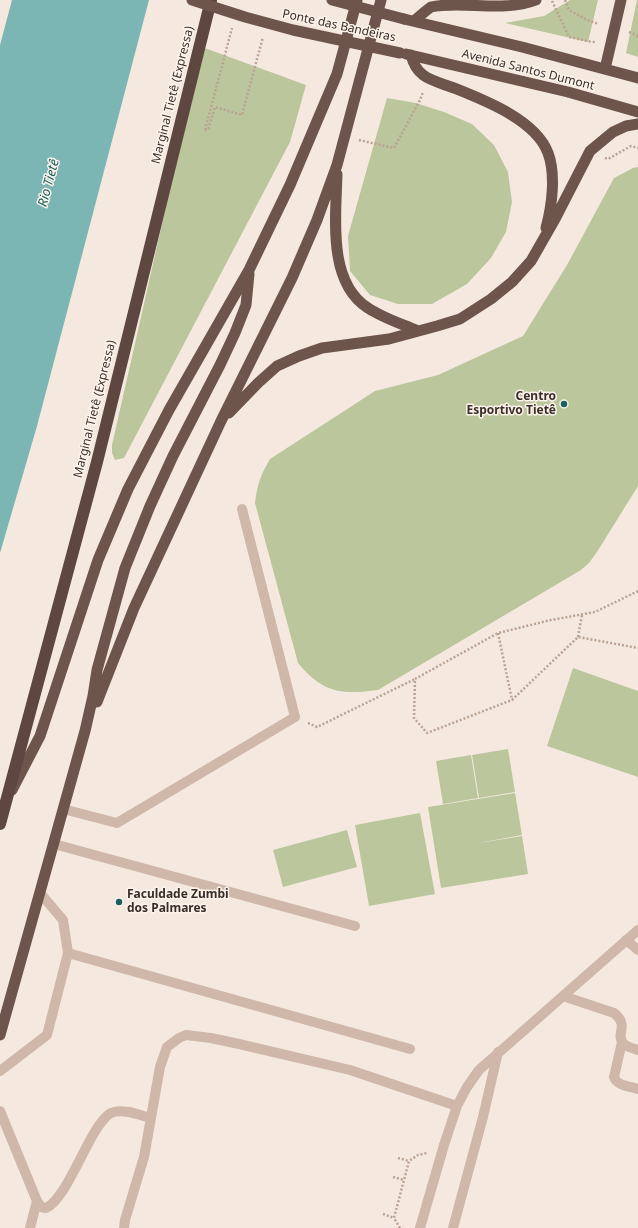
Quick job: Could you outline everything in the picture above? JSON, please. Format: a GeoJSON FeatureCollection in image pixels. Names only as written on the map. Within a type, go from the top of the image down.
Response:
{"type":"FeatureCollection","features":[{"type":"Feature","properties":{"kind":"highway","name":"Ponte das Bandeiras"},"geometry":{"type":"LineString","coordinates":[[192,0],[267,23],[406,54]]}},
{"type":"Feature","properties":{"kind":"highway","name":"Marginal Tietê (Expressa)"},"geometry":{"type":"LineString","coordinates":[[0,824],[97,462],[211,0]]}},
{"type":"Feature","properties":{"kind":"highway","name":"Ponte das Bandeiras"},"geometry":{"type":"LineString","coordinates":[[332,0],[409,20]]}},
{"type":"Feature","properties":{"kind":"highway"},"geometry":{"type":"LineString","coordinates":[[6,803],[40,736],[98,560],[128,489],[168,410],[249,270],[290,184],[337,74],[357,0]]}},
{"type":"Feature","properties":{"kind":"highway"},"geometry":{"type":"LineString","coordinates":[[85,731],[134,608],[221,421],[292,278],[317,220],[337,165],[382,0]]}},
{"type":"Feature","properties":{"kind":"highway"},"geometry":{"type":"LineString","coordinates":[[409,20],[431,7],[441,3],[457,0],[520,4],[536,0]]}},
{"type":"Feature","properties":{"kind":"highway"},"geometry":{"type":"LineString","coordinates":[[605,68],[622,0]]}},
{"type":"Feature","properties":{"kind":"highway","name":"Avenida Santos Dumont"},"geometry":{"type":"LineString","coordinates":[[409,20],[605,68],[638,78]]}},
{"type":"Feature","properties":{"kind":"highway"},"geometry":{"type":"LineString","coordinates":[[406,54],[418,72],[427,78],[480,99],[511,114],[537,135],[548,152],[553,181],[550,206],[542,240]]}},
{"type":"Feature","properties":{"kind":"highway","name":"Avenida Santos Dumont"},"geometry":{"type":"LineString","coordinates":[[406,54],[568,92],[638,112]]}},
{"type":"Feature","properties":{"kind":"highway"},"geometry":{"type":"LineString","coordinates":[[221,421],[277,366],[294,358],[322,348],[389,339],[418,331],[460,318],[491,299],[512,282],[530,261],[555,219],[590,151],[612,132],[626,126],[638,124]]}},
{"type":"Feature","properties":{"kind":"highway"},"geometry":{"type":"LineString","coordinates":[[337,165],[337,250],[340,268],[348,286],[358,300],[367,308],[418,331]]}},
{"type":"Feature","properties":{"kind":"highway"},"geometry":{"type":"LineString","coordinates":[[0,1035],[85,731],[97,670],[125,568],[157,492],[235,334],[246,305],[249,270]]}},
{"type":"Feature","properties":{"kind":"lane"},"geometry":{"type":"LineString","coordinates":[[63,809],[117,823],[295,717],[242,509]]}},
{"type":"Feature","properties":{"kind":"lane"},"geometry":{"type":"LineString","coordinates":[[54,844],[355,926]]}},
{"type":"Feature","properties":{"kind":"lane"},"geometry":{"type":"LineString","coordinates":[[0,1070],[47,1035],[68,953],[63,920],[40,893]]}},
{"type":"Feature","properties":{"kind":"lane"},"geometry":{"type":"LineString","coordinates":[[420,1228],[457,1106],[467,1087],[479,1070],[638,930]]}},
{"type":"Feature","properties":{"kind":"lane"},"geometry":{"type":"LineString","coordinates":[[626,940],[638,950]]}},
{"type":"Feature","properties":{"kind":"lane"},"geometry":{"type":"LineString","coordinates":[[68,953],[410,1049]]}},
{"type":"Feature","properties":{"kind":"lane"},"geometry":{"type":"LineString","coordinates":[[563,996],[614,1014],[619,1018],[622,1024],[622,1042],[614,1077],[615,1081],[619,1084],[638,1089]]}},
{"type":"Feature","properties":{"kind":"lane"},"geometry":{"type":"LineString","coordinates":[[124,1228],[125,1220],[144,1157],[160,1067],[167,1047],[179,1038],[186,1035],[211,1038],[350,1070],[457,1106]]}},
{"type":"Feature","properties":{"kind":"lane"},"geometry":{"type":"LineString","coordinates":[[622,1042],[627,1046],[638,1050]]}},
{"type":"Feature","properties":{"kind":"lane"},"geometry":{"type":"LineString","coordinates":[[452,1228],[483,1117],[498,1052]]}},
{"type":"Feature","properties":{"kind":"lane"},"geometry":{"type":"LineString","coordinates":[[0,1111],[37,1201],[41,1207],[46,1208],[52,1206],[60,1195],[96,1129],[110,1113],[132,1113],[150,1118]]}},
{"type":"Feature","properties":{"kind":"lane"},"geometry":{"type":"LineString","coordinates":[[30,1228],[37,1201]]}},
{"type":"Feature","properties":{"kind":"path"},"geometry":{"type":"LineString","coordinates":[[551,0],[569,36],[592,42],[600,41]]}},
{"type":"Feature","properties":{"kind":"path"},"geometry":{"type":"LineString","coordinates":[[565,0],[570,10]]}},
{"type":"Feature","properties":{"kind":"path"},"geometry":{"type":"LineString","coordinates":[[234,23],[205,130],[208,130],[215,106],[242,114],[267,23]]}},
{"type":"Feature","properties":{"kind":"path"},"geometry":{"type":"LineString","coordinates":[[366,142],[394,148],[420,100]]}},
{"type":"Feature","properties":{"kind":"path"},"geometry":{"type":"LineString","coordinates":[[295,717],[317,727],[415,679],[498,633],[551,620],[595,612],[638,591]]}},
{"type":"Feature","properties":{"kind":"path"},"geometry":{"type":"LineString","coordinates":[[415,679],[414,718],[427,733],[512,700],[578,637],[582,614]]}},
{"type":"Feature","properties":{"kind":"path"},"geometry":{"type":"LineString","coordinates":[[498,633],[512,700]]}},
{"type":"Feature","properties":{"kind":"path"},"geometry":{"type":"LineString","coordinates":[[578,637],[638,648]]}},
{"type":"Feature","properties":{"kind":"path"},"geometry":{"type":"LineString","coordinates":[[394,1218],[409,1161],[418,1154],[430,1153],[441,1155]]}},
{"type":"Feature","properties":{"kind":"path"},"geometry":{"type":"LineString","coordinates":[[398,1158],[409,1161]]}},
{"type":"Feature","properties":{"kind":"path"},"geometry":{"type":"LineString","coordinates":[[393,1177],[404,1180]]}},
{"type":"Feature","properties":{"kind":"path"},"geometry":{"type":"LineString","coordinates":[[383,1214],[394,1218],[400,1228]]}},
{"type":"Feature","properties":{"kind":"green space"},"geometry":{"type":"Polygon","coordinates":[[[570,0],[598,0],[588,42],[505,23],[544,16],[570,0]]]}},
{"type":"Feature","properties":{"kind":"green space"},"geometry":{"type":"Polygon","coordinates":[[[638,0],[638,57],[626,53],[638,0]]]}},
{"type":"Feature","properties":{"kind":"green space"},"geometry":{"type":"Polygon","coordinates":[[[202,47],[306,85],[290,142],[124,458],[115,460],[112,453],[112,445],[202,47]]]}},
{"type":"Feature","properties":{"kind":"green space"},"geometry":{"type":"Polygon","coordinates":[[[387,98],[416,103],[444,112],[472,124],[494,145],[508,172],[512,202],[506,232],[491,258],[467,284],[432,304],[398,304],[370,295],[350,271],[348,236],[387,98]]]}},
{"type":"Feature","properties":{"kind":"green space"},"geometry":{"type":"Polygon","coordinates":[[[638,167],[638,486],[597,552],[589,563],[581,570],[378,690],[365,692],[343,692],[334,690],[316,681],[298,663],[255,503],[260,480],[270,459],[375,391],[438,375],[523,336],[567,265],[614,178],[638,167]]]}},
{"type":"Feature","properties":{"kind":"green space"},"geometry":{"type":"Polygon","coordinates":[[[573,668],[638,691],[638,777],[547,746],[573,668]]]}},
{"type":"Feature","properties":{"kind":"green space"},"geometry":{"type":"Polygon","coordinates":[[[508,749],[515,792],[479,798],[472,755],[508,749]]]}},
{"type":"Feature","properties":{"kind":"green space"},"geometry":{"type":"Polygon","coordinates":[[[471,755],[478,798],[443,804],[436,761],[471,755]]]}},
{"type":"Feature","properties":{"kind":"green space"},"geometry":{"type":"Polygon","coordinates":[[[515,793],[522,835],[473,844],[522,836],[528,874],[441,888],[428,807],[515,793]]]}},
{"type":"Feature","properties":{"kind":"green space"},"geometry":{"type":"Polygon","coordinates":[[[420,813],[435,894],[369,906],[355,825],[420,813]]]}},
{"type":"Feature","properties":{"kind":"green space"},"geometry":{"type":"Polygon","coordinates":[[[347,830],[357,867],[283,887],[273,850],[347,830]]]}},
{"type":"Feature","properties":{"kind":"water","name":"Rio Tietê"},"geometry":{"type":"Polygon","coordinates":[[[12,0],[149,0],[37,426],[0,553],[0,45],[12,0]]]}},
{"type":"Feature","properties":{"kind":"place","name":"Centro Esportivo Tietê"},"geometry":{"type":"Point","coordinates":[564,404]}},
{"type":"Feature","properties":{"kind":"place","name":"Faculdade Zumbi dos Palmares"},"geometry":{"type":"Point","coordinates":[119,902]}}]}
